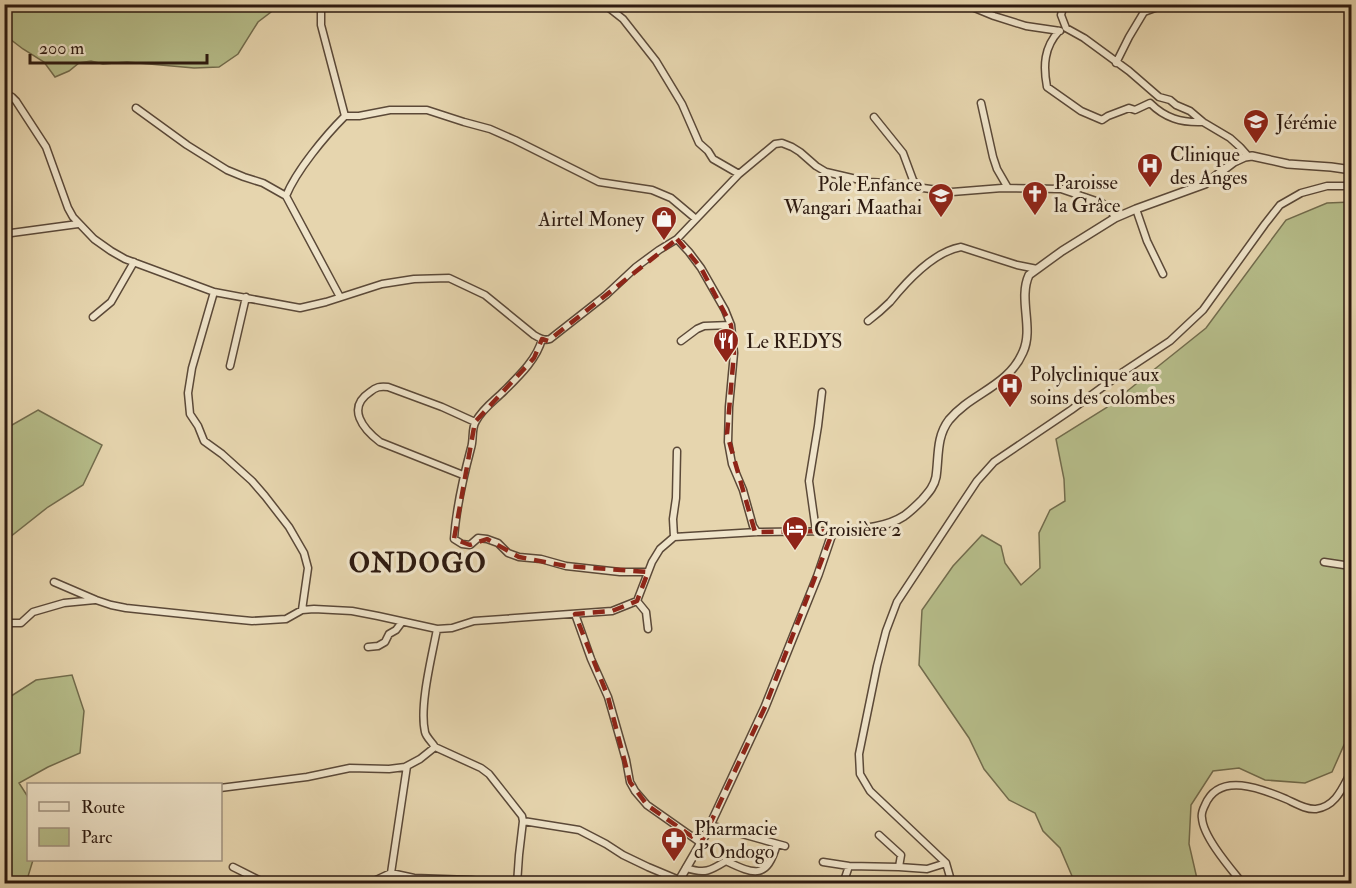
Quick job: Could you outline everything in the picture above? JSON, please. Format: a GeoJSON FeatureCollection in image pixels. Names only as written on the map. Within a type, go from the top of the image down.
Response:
{"type":"FeatureCollection","features":[{"type":"Feature","properties":{"kind":"street"},"geometry":{"type":"LineString","coordinates":[[321,4],[321,26],[345,116]]}},
{"type":"Feature","properties":{"kind":"street"},"geometry":{"type":"LineString","coordinates":[[604,4],[623,19],[656,61],[682,105],[699,143],[713,159],[739,174]]}},
{"type":"Feature","properties":{"kind":"street"},"geometry":{"type":"LineString","coordinates":[[965,4],[1004,20],[1026,26],[1063,30],[1083,38],[1159,97],[1190,111],[1235,142],[1248,156]]}},
{"type":"Feature","properties":{"kind":"street"},"geometry":{"type":"LineString","coordinates":[[1063,30],[1061,15],[1064,4]]}},
{"type":"Feature","properties":{"kind":"street"},"geometry":{"type":"LineString","coordinates":[[1143,4],[1144,12]]}},
{"type":"Feature","properties":{"kind":"street"},"geometry":{"type":"LineString","coordinates":[[1116,63],[1128,37],[1144,12],[1166,4]]}},
{"type":"Feature","properties":{"kind":"street"},"geometry":{"type":"LineString","coordinates":[[1063,30],[1050,40],[1044,71],[1047,87],[1081,111],[1102,120],[1129,108],[1135,110],[1150,103],[1168,117],[1179,121],[1203,122]]}},
{"type":"Feature","properties":{"kind":"street"},"geometry":{"type":"LineString","coordinates":[[4,93],[16,101],[41,138],[52,161],[68,208],[78,224],[111,251],[134,262],[214,292],[300,308],[382,284],[414,279],[449,278],[485,295],[534,334],[546,340],[606,295],[636,267],[677,239],[739,174],[779,143],[800,152],[826,172],[869,182],[941,192],[1008,188],[1055,189],[1071,192],[1107,206],[1115,218]]}},
{"type":"Feature","properties":{"kind":"street"},"geometry":{"type":"LineString","coordinates":[[341,96],[347,109],[359,116]]}},
{"type":"Feature","properties":{"kind":"street"},"geometry":{"type":"LineString","coordinates":[[981,103],[993,157],[1008,188]]}},
{"type":"Feature","properties":{"kind":"street"},"geometry":{"type":"LineString","coordinates":[[136,108],[187,145],[227,170],[263,183],[286,196],[340,297]]}},
{"type":"Feature","properties":{"kind":"street"},"geometry":{"type":"LineString","coordinates":[[286,196],[305,165],[331,130],[345,116],[359,116],[390,110],[427,110],[490,129],[599,182],[652,190],[671,198],[696,219]]}},
{"type":"Feature","properties":{"kind":"street"},"geometry":{"type":"LineString","coordinates":[[874,117],[903,153],[913,180],[919,188]]}},
{"type":"Feature","properties":{"kind":"street"},"geometry":{"type":"LineString","coordinates":[[54,582],[96,600],[126,608],[252,621],[286,619],[302,610],[352,612],[437,629],[452,628],[474,621],[612,611],[637,601],[652,562],[660,549],[674,537],[757,532],[833,531],[876,526],[897,520],[910,512],[931,490],[935,478],[939,442],[950,420],[964,405],[1007,376],[1023,354],[1027,339],[1029,275],[1115,218],[1205,184],[1234,162],[1248,156],[1288,164],[1352,170]]}},
{"type":"Feature","properties":{"kind":"street"},"geometry":{"type":"LineString","coordinates":[[952,884],[946,863],[870,791],[860,774],[859,754],[877,666],[886,631],[897,602],[977,481],[994,462],[1170,341],[1203,310],[1280,205],[1301,193],[1327,186],[1352,186]]}},
{"type":"Feature","properties":{"kind":"street"},"geometry":{"type":"LineString","coordinates":[[1136,209],[1140,224],[1163,274]]}},
{"type":"Feature","properties":{"kind":"street"},"geometry":{"type":"LineString","coordinates":[[4,234],[78,224]]}},
{"type":"Feature","properties":{"kind":"street"},"geometry":{"type":"LineString","coordinates":[[677,239],[701,268],[731,325],[734,353],[728,441],[732,464],[757,532]]}},
{"type":"Feature","properties":{"kind":"street"},"geometry":{"type":"LineString","coordinates":[[868,321],[913,275],[953,248],[961,247],[1037,269]]}},
{"type":"Feature","properties":{"kind":"street"},"geometry":{"type":"LineString","coordinates":[[93,317],[111,302],[134,262]]}},
{"type":"Feature","properties":{"kind":"street"},"geometry":{"type":"LineString","coordinates":[[214,292],[192,368],[188,393],[190,414],[204,441],[252,481],[294,536],[304,553],[308,568],[302,610]]}},
{"type":"Feature","properties":{"kind":"street"},"geometry":{"type":"LineString","coordinates":[[230,366],[246,297]]}},
{"type":"Feature","properties":{"kind":"street"},"geometry":{"type":"LineString","coordinates":[[681,340],[704,326],[731,325]]}},
{"type":"Feature","properties":{"kind":"street"},"geometry":{"type":"LineString","coordinates":[[542,339],[540,349],[534,358],[488,405],[475,422],[463,475],[454,539],[462,544],[470,545],[478,538],[487,539],[498,543],[508,553],[519,557],[541,559],[566,566],[620,572],[648,572]]}},
{"type":"Feature","properties":{"kind":"street"},"geometry":{"type":"LineString","coordinates":[[463,475],[380,442],[368,433],[359,418],[358,409],[363,396],[381,386],[399,390],[475,422]]}},
{"type":"Feature","properties":{"kind":"street"},"geometry":{"type":"LineString","coordinates":[[816,531],[809,481],[822,392]]}},
{"type":"Feature","properties":{"kind":"street"},"geometry":{"type":"LineString","coordinates":[[674,537],[676,451]]}},
{"type":"Feature","properties":{"kind":"street"},"geometry":{"type":"LineString","coordinates":[[523,821],[579,830],[678,882],[710,825],[765,707],[818,575],[833,531]]}},
{"type":"Feature","properties":{"kind":"street"},"geometry":{"type":"LineString","coordinates":[[1324,562],[1352,565]]}},
{"type":"Feature","properties":{"kind":"street"},"geometry":{"type":"LineString","coordinates":[[4,623],[21,623],[33,612],[64,603],[96,600]]}},
{"type":"Feature","properties":{"kind":"street"},"geometry":{"type":"LineString","coordinates":[[637,601],[646,612],[648,628]]}},
{"type":"Feature","properties":{"kind":"street"},"geometry":{"type":"LineString","coordinates":[[575,614],[608,697],[630,782],[647,805],[701,843]]}},
{"type":"Feature","properties":{"kind":"street"},"geometry":{"type":"LineString","coordinates":[[368,647],[378,646],[385,642],[389,634],[396,630],[402,622]]}},
{"type":"Feature","properties":{"kind":"street"},"geometry":{"type":"LineString","coordinates":[[437,629],[425,694],[423,715],[425,734],[435,747],[489,774],[522,816],[517,884]]}},
{"type":"Feature","properties":{"kind":"street"},"geometry":{"type":"LineString","coordinates":[[222,788],[307,777],[350,768],[389,769],[407,766],[435,747]]}},
{"type":"Feature","properties":{"kind":"street"},"geometry":{"type":"LineString","coordinates":[[391,873],[407,766]]}},
{"type":"Feature","properties":{"kind":"street"},"geometry":{"type":"LineString","coordinates":[[1243,884],[1223,858],[1204,826],[1202,810],[1209,797],[1221,787],[1240,784],[1316,809],[1331,803],[1336,798],[1352,770]]}},
{"type":"Feature","properties":{"kind":"street"},"geometry":{"type":"LineString","coordinates":[[710,825],[785,846]]}},
{"type":"Feature","properties":{"kind":"street"},"geometry":{"type":"LineString","coordinates":[[879,835],[901,855],[899,867]]}},
{"type":"Feature","properties":{"kind":"street"},"geometry":{"type":"LineString","coordinates":[[686,868],[700,872],[711,870],[726,861],[748,871],[760,871],[772,860],[777,844]]}},
{"type":"Feature","properties":{"kind":"street"},"geometry":{"type":"LineString","coordinates":[[823,862],[849,866],[927,869],[946,863]]}},
{"type":"Feature","properties":{"kind":"street"},"geometry":{"type":"LineString","coordinates":[[843,884],[849,866]]}},
{"type":"Feature","properties":{"kind":"street"},"geometry":{"type":"LineString","coordinates":[[233,867],[267,884]]}},
{"type":"Feature","properties":{"kind":"street"},"geometry":{"type":"LineString","coordinates":[[376,884],[376,880],[391,873],[414,878],[506,884]]}},
{"type":"Feature","properties":{"kind":"highlighted area"},"geometry":{"type":"Polygon","coordinates":[[[677,239],[701,268],[731,325],[734,353],[727,434],[755,532],[833,531],[765,707],[701,843],[647,805],[630,782],[608,697],[575,614],[612,611],[637,601],[648,572],[566,566],[519,557],[487,539],[470,545],[454,539],[475,422],[534,358],[542,339],[548,341],[677,239]]]}},
{"type":"Feature","properties":{"kind":"green space"},"geometry":{"type":"Polygon","coordinates":[[[116,4],[145,11],[169,4],[185,8],[191,4],[274,5],[271,12],[258,22],[238,54],[219,67],[194,68],[127,62],[103,64],[91,61],[79,63],[69,71],[55,77],[44,62],[10,39],[4,5],[116,4]]]}},
{"type":"Feature","properties":{"kind":"green space"},"geometry":{"type":"Polygon","coordinates":[[[1351,202],[1352,734],[1344,745],[1332,772],[1305,783],[1265,780],[1239,768],[1213,771],[1191,805],[1189,844],[1198,883],[1075,883],[1060,848],[1043,831],[1035,813],[1009,800],[984,769],[969,738],[919,665],[922,610],[953,566],[982,535],[1001,546],[1005,563],[1021,585],[1040,568],[1039,533],[1050,510],[1065,501],[1064,479],[1056,439],[1106,408],[1206,328],[1286,220],[1327,203],[1351,202]]]}},
{"type":"Feature","properties":{"kind":"green space"},"geometry":{"type":"Polygon","coordinates":[[[38,410],[102,445],[83,485],[48,507],[5,541],[5,429],[38,410]]]}},
{"type":"Feature","properties":{"kind":"green space"},"geometry":{"type":"Polygon","coordinates":[[[72,675],[84,711],[80,753],[19,783],[27,795],[27,861],[33,861],[26,883],[5,883],[5,700],[36,680],[72,675]]]}},
{"type":"Feature","properties":{"kind":"place","name":"Jérémie"},"geometry":{"type":"Point","coordinates":[1256,145]}},
{"type":"Feature","properties":{"kind":"place","name":"Clinique des Anges"},"geometry":{"type":"Point","coordinates":[1150,189]}},
{"type":"Feature","properties":{"kind":"place","name":"Paroisse la Grâce"},"geometry":{"type":"Point","coordinates":[1035,217]}},
{"type":"Feature","properties":{"kind":"place","name":"Pole Enfance Wangari Maathai"},"geometry":{"type":"Point","coordinates":[941,219]}},
{"type":"Feature","properties":{"kind":"place","name":"Airtel Money"},"geometry":{"type":"Point","coordinates":[664,242]}},
{"type":"Feature","properties":{"kind":"place","name":"Le REDYS"},"geometry":{"type":"Point","coordinates":[726,364]}},
{"type":"Feature","properties":{"kind":"place","name":"Polyclinique aux soins des colombes"},"geometry":{"type":"Point","coordinates":[1010,409]}},
{"type":"Feature","properties":{"kind":"place","name":"Croisière 2"},"geometry":{"type":"Point","coordinates":[795,552]}},
{"type":"Feature","properties":{"kind":"place","name":"Pharmacie d'Ondogo"},"geometry":{"type":"Point","coordinates":[674,863]}},
{"type":"Feature","properties":{"kind":"district","name":"ONDOGO"},"geometry":{"type":"Point","coordinates":[418,563]}}]}
